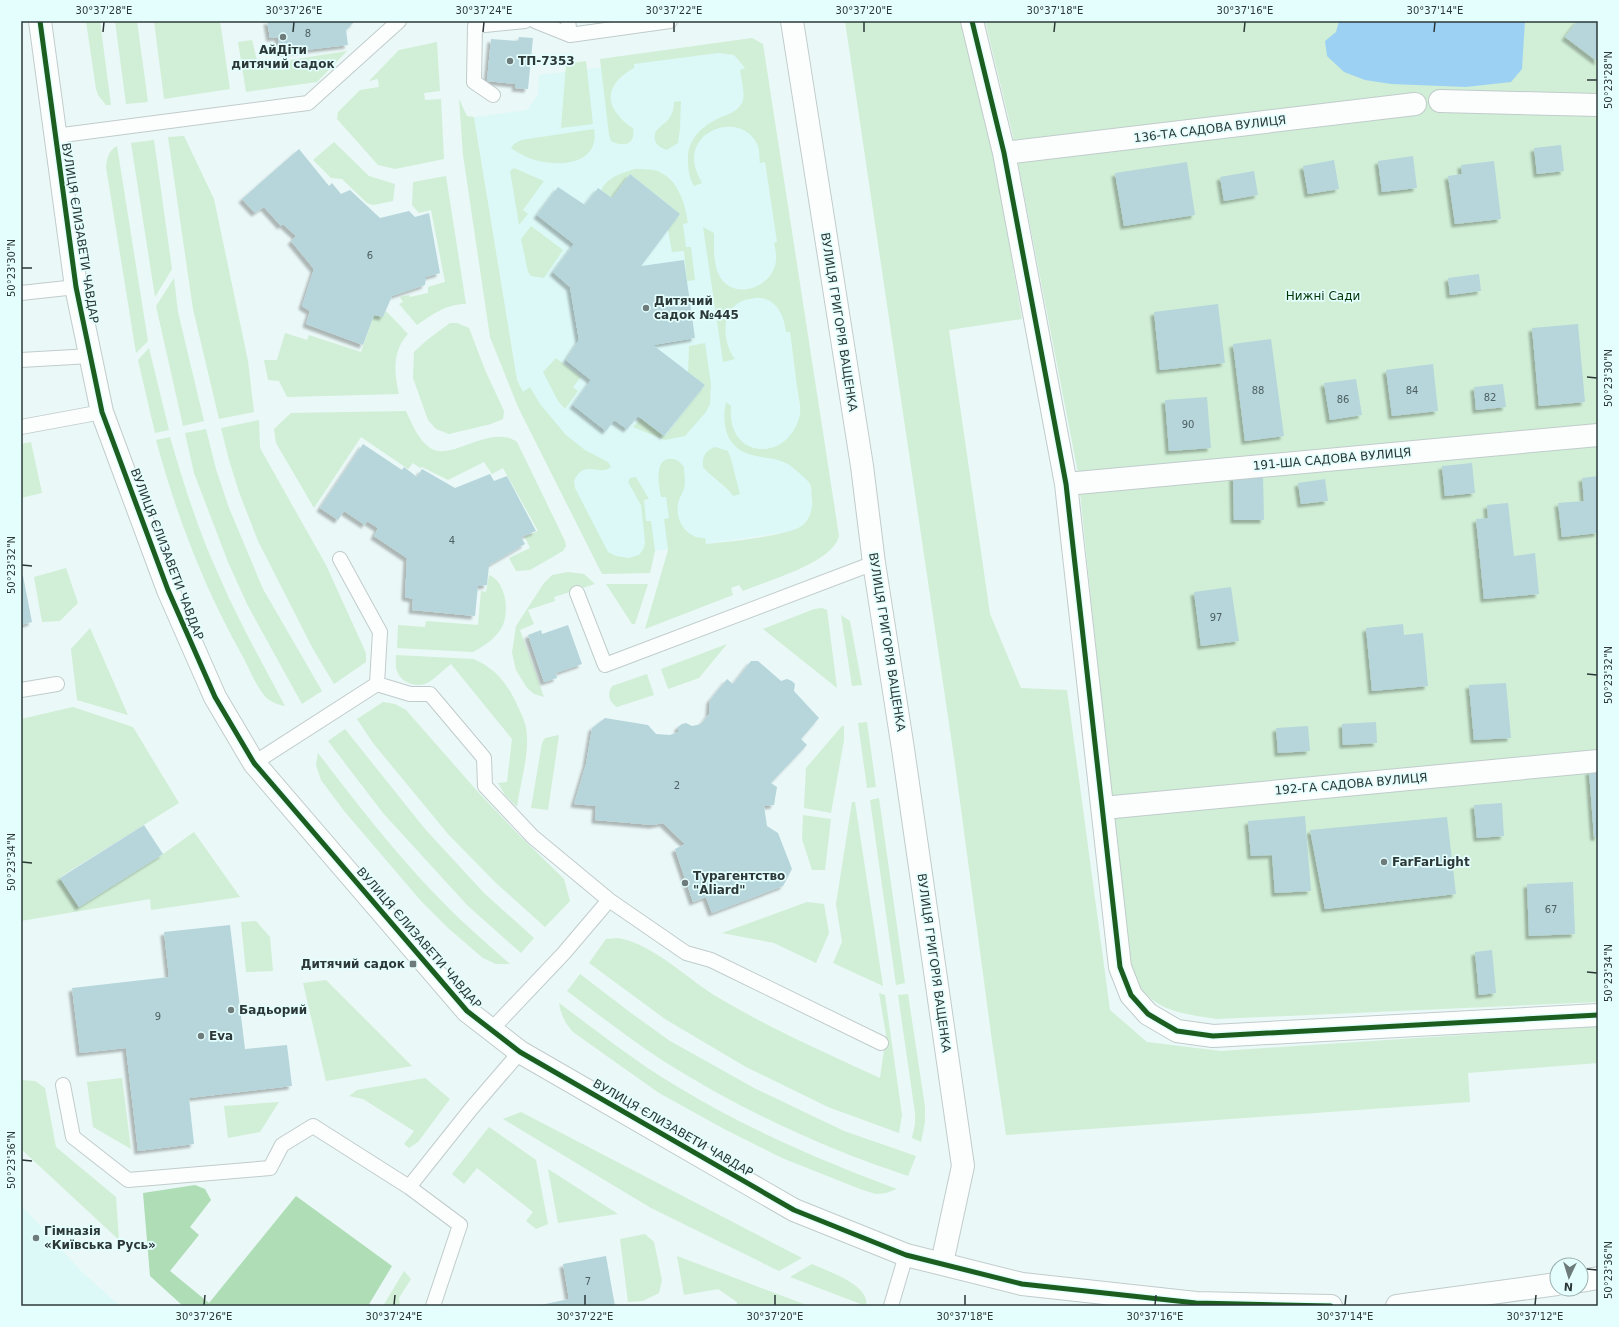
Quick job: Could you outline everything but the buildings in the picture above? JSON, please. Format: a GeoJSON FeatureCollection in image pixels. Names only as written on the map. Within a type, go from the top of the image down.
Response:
{"type":"FeatureCollection","features":[{"type":"Feature","properties":{"kind":"street","name":"ВУЛИЦЯ ЄЛИЗАВЕТИ ЧАВДАР"},"geometry":{"type":"LineString","coordinates":[[40,21],[76,287],[102,412],[168,590],[215,697],[254,763],[467,1011],[520,1052],[794,1210],[906,1255],[1022,1284],[1196,1303],[1331,1306]]}},
{"type":"Feature","properties":{"kind":"street","name":"ВУЛИЦЯ ГРИГОРІЯ ВАЩЕНКА"},"geometry":{"type":"LineString","coordinates":[[792,21],[862,466],[874,563],[903,749],[963,1166],[942,1263]]}},
{"type":"Feature","properties":{"kind":"street"},"geometry":{"type":"LineString","coordinates":[[972,21],[1004,153],[1066,484],[1120,967],[1132,995],[1148,1014],[1176,1031],[1213,1036],[1598,1015]]}},
{"type":"Feature","properties":{"kind":"street"},"geometry":{"type":"LineString","coordinates":[[1440,101],[1598,105]]}},
{"type":"Feature","properties":{"kind":"street","name":"136-ТА САДОВА ВУЛИЦЯ"},"geometry":{"type":"LineString","coordinates":[[1004,153],[1415,104]]}},
{"type":"Feature","properties":{"kind":"street","name":"191-ША САДОВА ВУЛИЦЯ"},"geometry":{"type":"LineString","coordinates":[[1066,484],[1598,435]]}},
{"type":"Feature","properties":{"kind":"street","name":"192-ГА САДОВА ВУЛИЦЯ"},"geometry":{"type":"LineString","coordinates":[[1103,808],[1598,761]]}},
{"type":"Feature","properties":{"kind":"street"},"geometry":{"type":"LineString","coordinates":[[1397,1306],[1549,1285]]}},
{"type":"Feature","properties":{"kind":"lane"},"geometry":{"type":"LineString","coordinates":[[55,136],[308,103],[399,21]]}},
{"type":"Feature","properties":{"kind":"lane"},"geometry":{"type":"LineString","coordinates":[[493,95],[474,82],[475,26],[525,21]]}},
{"type":"Feature","properties":{"kind":"lane"},"geometry":{"type":"LineString","coordinates":[[534,21],[569,28],[670,21]]}},
{"type":"Feature","properties":{"kind":"lane"},"geometry":{"type":"LineString","coordinates":[[21,294],[76,287]]}},
{"type":"Feature","properties":{"kind":"lane"},"geometry":{"type":"LineString","coordinates":[[21,360],[91,356]]}},
{"type":"Feature","properties":{"kind":"lane"},"geometry":{"type":"LineString","coordinates":[[21,427],[102,412]]}},
{"type":"Feature","properties":{"kind":"lane"},"geometry":{"type":"LineString","coordinates":[[340,559],[380,632],[377,684]]}},
{"type":"Feature","properties":{"kind":"lane"},"geometry":{"type":"LineString","coordinates":[[577,593],[605,665],[874,563]]}},
{"type":"Feature","properties":{"kind":"lane"},"geometry":{"type":"LineString","coordinates":[[21,690],[57,684]]}},
{"type":"Feature","properties":{"kind":"lane"},"geometry":{"type":"LineString","coordinates":[[254,763],[377,684],[410,694],[430,694],[484,758],[485,786],[533,837],[609,900],[686,953],[711,960],[881,1043]]}},
{"type":"Feature","properties":{"kind":"lane"},"geometry":{"type":"LineString","coordinates":[[491,1030],[564,953],[609,900]]}},
{"type":"Feature","properties":{"kind":"lane"},"geometry":{"type":"LineString","coordinates":[[409,1187],[471,1109],[520,1052]]}},
{"type":"Feature","properties":{"kind":"lane"},"geometry":{"type":"LineString","coordinates":[[63,1085],[73,1137],[128,1180],[270,1168],[282,1145],[313,1126],[409,1187],[460,1224],[433,1306]]}},
{"type":"Feature","properties":{"kind":"lane"},"geometry":{"type":"LineString","coordinates":[[891,1306],[906,1255]]}},
{"type":"Feature","properties":{"kind":"shaded area","name":"Дитячий садок №445"},"geometry":{"type":"Polygon","coordinates":[[[718,53],[734,55],[745,68],[765,162],[784,285],[813,508],[804,525],[788,532],[647,552],[638,564],[601,556],[517,380],[474,117],[527,110],[538,95],[539,75],[718,53]]]}},
{"type":"Feature","properties":{"kind":"shaded area","name":"Гімназія «Київська Русь»"},"geometry":{"type":"Polygon","coordinates":[[[21,1205],[81,1271],[120,1306],[21,1306],[21,1205]]]}},
{"type":"Feature","properties":{"kind":"green space"},"geometry":{"type":"Polygon","coordinates":[[[86,21],[100,21],[111,105],[106,105],[98,95],[96,89],[86,21]]]}},
{"type":"Feature","properties":{"kind":"green space"},"geometry":{"type":"Polygon","coordinates":[[[115,21],[137,21],[148,102],[126,104],[115,21]]]}},
{"type":"Feature","properties":{"kind":"green space"},"geometry":{"type":"Polygon","coordinates":[[[154,21],[220,21],[230,89],[164,99],[154,21]]]}},
{"type":"Feature","properties":{"kind":"green space"},"geometry":{"type":"Polygon","coordinates":[[[845,21],[961,21],[992,144],[1022,319],[949,330],[990,614],[1021,688],[1067,690],[1110,1010],[1147,1042],[1221,1051],[1598,1026],[1598,1063],[1468,1073],[1470,1102],[1006,1135],[955,764],[845,21]]]}},
{"type":"Feature","properties":{"kind":"green space","name":"Нижні Сади"},"geometry":{"type":"Polygon","coordinates":[[[985,21],[1598,21],[1598,1002],[1217,1019],[1186,1014],[1165,1007],[1148,996],[1139,985],[1128,960],[1078,473],[1012,132],[985,21]]]}},
{"type":"Feature","properties":{"kind":"green space"},"geometry":{"type":"Polygon","coordinates":[[[752,38],[763,44],[839,536],[834,546],[825,555],[812,563],[743,591],[739,585],[731,588],[733,595],[645,629],[668,550],[664,519],[669,518],[666,497],[661,497],[658,475],[659,469],[664,461],[668,459],[675,460],[684,467],[685,486],[678,504],[678,517],[688,532],[693,536],[705,538],[706,544],[758,538],[787,532],[797,528],[806,522],[811,513],[811,489],[807,480],[786,463],[779,460],[749,454],[736,447],[726,431],[724,420],[726,402],[731,406],[732,424],[738,437],[748,446],[760,449],[772,448],[784,441],[794,430],[800,414],[800,404],[790,332],[786,332],[781,313],[774,303],[762,298],[755,298],[744,300],[734,307],[726,320],[726,337],[731,353],[735,359],[723,362],[703,227],[714,233],[715,263],[718,273],[724,282],[733,288],[753,288],[770,276],[775,267],[776,256],[774,243],[777,242],[765,162],[760,163],[758,146],[750,135],[741,129],[731,127],[720,128],[710,132],[702,139],[696,148],[694,162],[696,171],[702,183],[694,186],[689,173],[688,152],[697,134],[701,129],[713,121],[734,111],[742,103],[743,91],[740,70],[745,68],[734,55],[718,53],[634,64],[634,68],[616,82],[611,95],[611,101],[614,109],[629,126],[633,128],[633,138],[631,141],[620,144],[611,141],[609,135],[600,59],[752,38]]]}},
{"type":"Feature","properties":{"kind":"green space"},"geometry":{"type":"Polygon","coordinates":[[[252,40],[258,65],[347,51],[317,82],[246,92],[238,42],[252,40]]]}},
{"type":"Feature","properties":{"kind":"green space"},"geometry":{"type":"Polygon","coordinates":[[[437,42],[440,91],[424,93],[425,100],[441,99],[444,159],[395,169],[378,165],[337,119],[338,112],[360,90],[379,87],[378,79],[369,81],[399,50],[437,42]]]}},
{"type":"Feature","properties":{"kind":"green space"},"geometry":{"type":"Polygon","coordinates":[[[586,61],[593,124],[561,128],[566,64],[586,61]]]}},
{"type":"Feature","properties":{"kind":"green space"},"geometry":{"type":"Polygon","coordinates":[[[459,99],[467,116],[474,117],[517,380],[523,392],[530,387],[540,404],[566,435],[585,450],[608,462],[611,467],[607,470],[587,469],[578,474],[574,481],[575,488],[608,552],[616,556],[629,558],[639,555],[644,548],[645,542],[641,505],[628,482],[630,478],[636,477],[649,499],[644,500],[646,521],[651,521],[655,551],[650,573],[602,574],[518,407],[490,337],[463,155],[459,99]]]}},
{"type":"Feature","properties":{"kind":"green space"},"geometry":{"type":"Polygon","coordinates":[[[681,101],[678,143],[667,150],[657,144],[655,140],[655,133],[670,117],[674,102],[681,101]]]}},
{"type":"Feature","properties":{"kind":"green space"},"geometry":{"type":"Polygon","coordinates":[[[594,129],[594,140],[591,149],[586,155],[578,160],[549,163],[535,160],[511,148],[514,144],[521,140],[594,129]]]}},
{"type":"Feature","properties":{"kind":"green space"},"geometry":{"type":"Polygon","coordinates":[[[184,136],[214,199],[248,361],[254,412],[219,419],[193,309],[168,137],[184,136]]]}},
{"type":"Feature","properties":{"kind":"green space"},"geometry":{"type":"Polygon","coordinates":[[[154,140],[172,269],[155,297],[131,143],[154,140]]]}},
{"type":"Feature","properties":{"kind":"green space"},"geometry":{"type":"Polygon","coordinates":[[[334,142],[369,176],[395,184],[393,201],[373,205],[367,203],[342,179],[331,178],[313,160],[334,142]]]}},
{"type":"Feature","properties":{"kind":"green space"},"geometry":{"type":"Polygon","coordinates":[[[117,146],[148,341],[136,353],[106,167],[109,155],[117,146]]]}},
{"type":"Feature","properties":{"kind":"green space"},"geometry":{"type":"Polygon","coordinates":[[[514,168],[544,181],[523,210],[528,214],[519,225],[510,171],[514,168]]]}},
{"type":"Feature","properties":{"kind":"green space"},"geometry":{"type":"Polygon","coordinates":[[[635,169],[654,170],[662,173],[669,178],[678,191],[687,215],[688,223],[683,224],[686,247],[691,247],[695,280],[687,281],[684,251],[672,252],[668,230],[680,214],[630,174],[612,198],[601,190],[611,179],[635,169]]]}},
{"type":"Feature","properties":{"kind":"green space"},"geometry":{"type":"Polygon","coordinates":[[[446,176],[466,304],[459,304],[446,308],[417,325],[399,304],[403,302],[400,297],[409,295],[410,297],[428,293],[428,287],[445,282],[431,210],[419,213],[412,205],[413,182],[446,176]]]}},
{"type":"Feature","properties":{"kind":"green space"},"geometry":{"type":"Polygon","coordinates":[[[531,226],[563,250],[544,278],[531,276],[528,272],[521,239],[531,226]]]}},
{"type":"Feature","properties":{"kind":"green space"},"geometry":{"type":"Polygon","coordinates":[[[174,278],[178,312],[204,421],[183,426],[156,306],[174,278]]]}},
{"type":"Feature","properties":{"kind":"green space"},"geometry":{"type":"Polygon","coordinates":[[[386,311],[408,334],[399,348],[397,355],[395,370],[399,394],[287,397],[279,381],[268,380],[264,360],[277,360],[285,333],[307,340],[309,335],[361,352],[374,315],[383,317],[386,311]]]}},
{"type":"Feature","properties":{"kind":"green space"},"geometry":{"type":"Polygon","coordinates":[[[450,323],[457,323],[469,328],[485,370],[504,411],[503,419],[491,424],[449,434],[436,429],[428,420],[413,378],[414,352],[450,323]]]}},
{"type":"Feature","properties":{"kind":"green space"},"geometry":{"type":"Polygon","coordinates":[[[705,343],[711,384],[710,404],[706,412],[685,436],[665,440],[633,427],[641,418],[665,436],[705,385],[688,372],[689,346],[705,343]]]}},
{"type":"Feature","properties":{"kind":"green space"},"geometry":{"type":"Polygon","coordinates":[[[149,348],[169,430],[155,433],[138,360],[149,348]]]}},
{"type":"Feature","properties":{"kind":"green space"},"geometry":{"type":"Polygon","coordinates":[[[556,358],[581,377],[573,387],[578,391],[565,409],[558,401],[543,372],[556,358]]]}},
{"type":"Feature","properties":{"kind":"green space"},"geometry":{"type":"Polygon","coordinates":[[[406,411],[421,439],[429,447],[437,451],[447,451],[495,437],[506,437],[517,442],[565,541],[566,546],[563,551],[530,570],[516,571],[509,558],[530,548],[525,537],[538,531],[503,468],[492,474],[484,462],[448,480],[422,467],[420,468],[413,463],[408,469],[361,437],[314,508],[276,443],[274,429],[291,413],[406,411]]]}},
{"type":"Feature","properties":{"kind":"green space"},"geometry":{"type":"Polygon","coordinates":[[[259,420],[260,448],[326,565],[366,653],[366,662],[334,684],[313,649],[258,541],[239,492],[229,460],[221,428],[259,420]]]}},
{"type":"Feature","properties":{"kind":"green space"},"geometry":{"type":"Polygon","coordinates":[[[206,429],[216,469],[229,508],[263,589],[322,691],[302,704],[248,606],[228,562],[194,473],[185,433],[206,429]]]}},
{"type":"Feature","properties":{"kind":"green space"},"geometry":{"type":"Polygon","coordinates":[[[170,437],[192,509],[212,561],[243,627],[285,706],[276,704],[268,699],[258,686],[228,630],[203,577],[182,523],[156,440],[170,437]]]}},
{"type":"Feature","properties":{"kind":"green space"},"geometry":{"type":"Polygon","coordinates":[[[31,442],[42,493],[21,498],[21,444],[31,442]]]}},
{"type":"Feature","properties":{"kind":"green space"},"geometry":{"type":"Polygon","coordinates":[[[715,447],[728,451],[740,494],[733,496],[703,467],[705,454],[715,447]]]}},
{"type":"Feature","properties":{"kind":"green space"},"geometry":{"type":"Polygon","coordinates":[[[66,568],[78,603],[60,621],[42,622],[34,577],[66,568]]]}},
{"type":"Feature","properties":{"kind":"green space"},"geometry":{"type":"Polygon","coordinates":[[[568,572],[584,574],[595,584],[554,597],[555,601],[528,610],[534,624],[520,630],[544,697],[534,694],[527,688],[516,670],[512,653],[516,626],[544,583],[552,575],[568,572]]]}},
{"type":"Feature","properties":{"kind":"green space"},"geometry":{"type":"Polygon","coordinates":[[[489,575],[499,584],[505,597],[506,604],[503,625],[490,641],[473,652],[397,648],[398,625],[425,627],[426,621],[478,625],[481,591],[486,592],[489,575]]]}},
{"type":"Feature","properties":{"kind":"green space"},"geometry":{"type":"Polygon","coordinates":[[[606,584],[648,584],[635,624],[632,624],[606,584]]]}},
{"type":"Feature","properties":{"kind":"green space"},"geometry":{"type":"Polygon","coordinates":[[[822,608],[827,610],[837,688],[763,629],[814,609],[822,608]]]}},
{"type":"Feature","properties":{"kind":"green space"},"geometry":{"type":"Polygon","coordinates":[[[841,615],[850,621],[862,685],[852,686],[841,615]]]}},
{"type":"Feature","properties":{"kind":"green space"},"geometry":{"type":"Polygon","coordinates":[[[90,628],[128,715],[77,700],[71,649],[90,628]]]}},
{"type":"Feature","properties":{"kind":"green space"},"geometry":{"type":"Polygon","coordinates":[[[727,644],[699,678],[668,689],[661,669],[727,644]]]}},
{"type":"Feature","properties":{"kind":"green space"},"geometry":{"type":"Polygon","coordinates":[[[396,655],[473,659],[488,667],[501,678],[514,699],[523,718],[527,733],[525,763],[517,807],[505,795],[498,783],[507,782],[512,739],[451,664],[429,682],[415,685],[406,682],[399,675],[396,667],[396,655]]]}},
{"type":"Feature","properties":{"kind":"green space"},"geometry":{"type":"Polygon","coordinates":[[[647,674],[654,695],[617,707],[612,703],[609,695],[612,686],[647,674]]]}},
{"type":"Feature","properties":{"kind":"green space"},"geometry":{"type":"Polygon","coordinates":[[[383,702],[395,704],[406,710],[478,792],[564,879],[570,901],[545,927],[496,883],[448,834],[373,743],[357,719],[383,702]]]}},
{"type":"Feature","properties":{"kind":"green space"},"geometry":{"type":"Polygon","coordinates":[[[73,707],[133,727],[179,803],[60,877],[79,907],[163,854],[194,832],[240,897],[151,910],[150,899],[21,921],[21,719],[73,707]]]}},
{"type":"Feature","properties":{"kind":"green space"},"geometry":{"type":"Polygon","coordinates":[[[867,722],[876,787],[867,788],[858,723],[867,722]]]}},
{"type":"Feature","properties":{"kind":"green space"},"geometry":{"type":"Polygon","coordinates":[[[842,726],[844,726],[844,740],[831,813],[804,808],[806,768],[842,726]]]}},
{"type":"Feature","properties":{"kind":"green space"},"geometry":{"type":"Polygon","coordinates":[[[345,729],[425,829],[484,893],[534,938],[521,953],[468,906],[383,813],[328,741],[345,729]]]}},
{"type":"Feature","properties":{"kind":"green space"},"geometry":{"type":"Polygon","coordinates":[[[559,735],[548,810],[531,808],[542,743],[545,738],[559,735]]]}},
{"type":"Feature","properties":{"kind":"green space"},"geometry":{"type":"Polygon","coordinates":[[[318,753],[373,824],[417,875],[441,901],[510,964],[496,964],[483,958],[448,928],[421,901],[345,812],[321,780],[316,765],[318,753]]]}},
{"type":"Feature","properties":{"kind":"green space"},"geometry":{"type":"Polygon","coordinates":[[[879,798],[905,983],[896,985],[870,800],[879,798]]]}},
{"type":"Feature","properties":{"kind":"green space"},"geometry":{"type":"Polygon","coordinates":[[[852,802],[855,802],[883,986],[833,963],[842,942],[836,904],[852,802]]]}},
{"type":"Feature","properties":{"kind":"green space"},"geometry":{"type":"Polygon","coordinates":[[[803,815],[831,819],[825,870],[812,870],[802,839],[803,815]]]}},
{"type":"Feature","properties":{"kind":"green space"},"geometry":{"type":"Polygon","coordinates":[[[807,902],[824,904],[829,933],[816,963],[774,943],[722,933],[807,902]]]}},
{"type":"Feature","properties":{"kind":"green space"},"geometry":{"type":"Polygon","coordinates":[[[256,921],[270,937],[273,971],[246,972],[241,922],[256,921]]]}},
{"type":"Feature","properties":{"kind":"green space"},"geometry":{"type":"Polygon","coordinates":[[[618,938],[645,947],[719,998],[758,1020],[880,1078],[886,1035],[879,993],[885,995],[902,1115],[899,1133],[828,1107],[746,1067],[665,1019],[589,963],[606,939],[618,938]]]}},
{"type":"Feature","properties":{"kind":"green space"},"geometry":{"type":"Polygon","coordinates":[[[580,974],[670,1041],[756,1089],[844,1131],[916,1156],[908,1176],[814,1140],[753,1112],[694,1080],[627,1036],[567,991],[580,974]]]}},
{"type":"Feature","properties":{"kind":"green space"},"geometry":{"type":"Polygon","coordinates":[[[326,980],[412,1066],[326,1081],[303,983],[326,980]]]}},
{"type":"Feature","properties":{"kind":"green space"},"geometry":{"type":"Polygon","coordinates":[[[908,994],[925,1107],[925,1122],[921,1142],[912,1138],[915,1124],[915,1113],[898,995],[908,994]]]}},
{"type":"Feature","properties":{"kind":"green space"},"geometry":{"type":"Polygon","coordinates":[[[559,1003],[644,1065],[673,1084],[727,1115],[811,1155],[897,1189],[886,1193],[876,1194],[860,1189],[782,1158],[726,1130],[659,1093],[573,1032],[564,1019],[559,1003]]]}},
{"type":"Feature","properties":{"kind":"green space"},"geometry":{"type":"Polygon","coordinates":[[[122,1078],[131,1149],[93,1127],[87,1082],[122,1078]]]}},
{"type":"Feature","properties":{"kind":"green space"},"geometry":{"type":"Polygon","coordinates":[[[425,1078],[450,1099],[418,1142],[409,1148],[404,1144],[414,1131],[363,1099],[349,1096],[357,1090],[425,1078]]]}},
{"type":"Feature","properties":{"kind":"green space"},"geometry":{"type":"Polygon","coordinates":[[[21,1080],[35,1081],[45,1088],[56,1147],[116,1197],[119,1240],[21,1149],[21,1080]]]}},
{"type":"Feature","properties":{"kind":"green space"},"geometry":{"type":"Polygon","coordinates":[[[279,1102],[260,1132],[228,1138],[224,1106],[279,1102]]]}},
{"type":"Feature","properties":{"kind":"green space"},"geometry":{"type":"Polygon","coordinates":[[[521,1112],[802,1258],[779,1271],[651,1208],[503,1119],[521,1112]]]}},
{"type":"Feature","properties":{"kind":"green space"},"geometry":{"type":"Polygon","coordinates":[[[489,1127],[536,1160],[548,1224],[536,1229],[526,1221],[533,1212],[477,1168],[464,1184],[452,1174],[489,1127]]]}},
{"type":"Feature","properties":{"kind":"green space"},"geometry":{"type":"Polygon","coordinates":[[[548,1169],[618,1214],[558,1223],[548,1169]]]}},
{"type":"Feature","properties":{"kind":"green space"},"geometry":{"type":"Polygon","coordinates":[[[195,1185],[205,1189],[211,1200],[190,1227],[199,1235],[170,1271],[209,1303],[296,1196],[392,1266],[368,1306],[183,1306],[150,1276],[143,1193],[195,1185]]]}},
{"type":"Feature","properties":{"kind":"green space"},"geometry":{"type":"Polygon","coordinates":[[[645,1234],[654,1242],[662,1280],[659,1293],[643,1301],[628,1302],[620,1239],[645,1234]]]}},
{"type":"Feature","properties":{"kind":"green space"},"geometry":{"type":"Polygon","coordinates":[[[677,1256],[809,1306],[737,1306],[737,1302],[718,1289],[684,1295],[677,1256]]]}},
{"type":"Feature","properties":{"kind":"green space"},"geometry":{"type":"Polygon","coordinates":[[[812,1264],[855,1285],[866,1298],[866,1306],[790,1277],[812,1264]]]}},
{"type":"Feature","properties":{"kind":"green space"},"geometry":{"type":"Polygon","coordinates":[[[404,1271],[411,1279],[399,1298],[400,1306],[383,1306],[404,1271]]]}},
{"type":"Feature","properties":{"kind":"water"},"geometry":{"type":"Polygon","coordinates":[[[1339,21],[1525,21],[1522,69],[1511,82],[1466,87],[1391,84],[1365,80],[1344,72],[1327,56],[1325,41],[1336,32],[1339,21]]]}},
{"type":"Feature","properties":{"kind":"cycle path"},"geometry":{"type":"LineString","coordinates":[[40,21],[76,287],[102,412],[168,590],[215,697],[254,763],[467,1011],[520,1052],[794,1210],[906,1255],[1022,1284],[1196,1303],[1331,1306]]}},
{"type":"Feature","properties":{"kind":"cycle path"},"geometry":{"type":"LineString","coordinates":[[972,21],[1004,153],[1066,484],[1120,967],[1131,995],[1148,1014],[1177,1031],[1213,1036],[1598,1015]]}},
{"type":"Feature","properties":{"kind":"place","name":"АйДіти дитячий садок"},"geometry":{"type":"Point","coordinates":[283,37]}},
{"type":"Feature","properties":{"kind":"place","name":"ТП-7353"},"geometry":{"type":"Point","coordinates":[510,61]}},
{"type":"Feature","properties":{"kind":"place","name":"Дитячий садок №445"},"geometry":{"type":"Point","coordinates":[646,308]}},
{"type":"Feature","properties":{"kind":"place","name":"FarFarLight"},"geometry":{"type":"Point","coordinates":[1384,862]}},
{"type":"Feature","properties":{"kind":"place","name":"Турагентство \"Aliard\""},"geometry":{"type":"Point","coordinates":[685,883]}},
{"type":"Feature","properties":{"kind":"place","name":"Дитячий садок"},"geometry":{"type":"Point","coordinates":[413,964]}},
{"type":"Feature","properties":{"kind":"place","name":"Бадьорий"},"geometry":{"type":"Point","coordinates":[231,1010]}},
{"type":"Feature","properties":{"kind":"place","name":"Eva"},"geometry":{"type":"Point","coordinates":[201,1036]}},
{"type":"Feature","properties":{"kind":"place","name":"Гімназія «Київська Русь»"},"geometry":{"type":"Point","coordinates":[36,1238]}}]}
